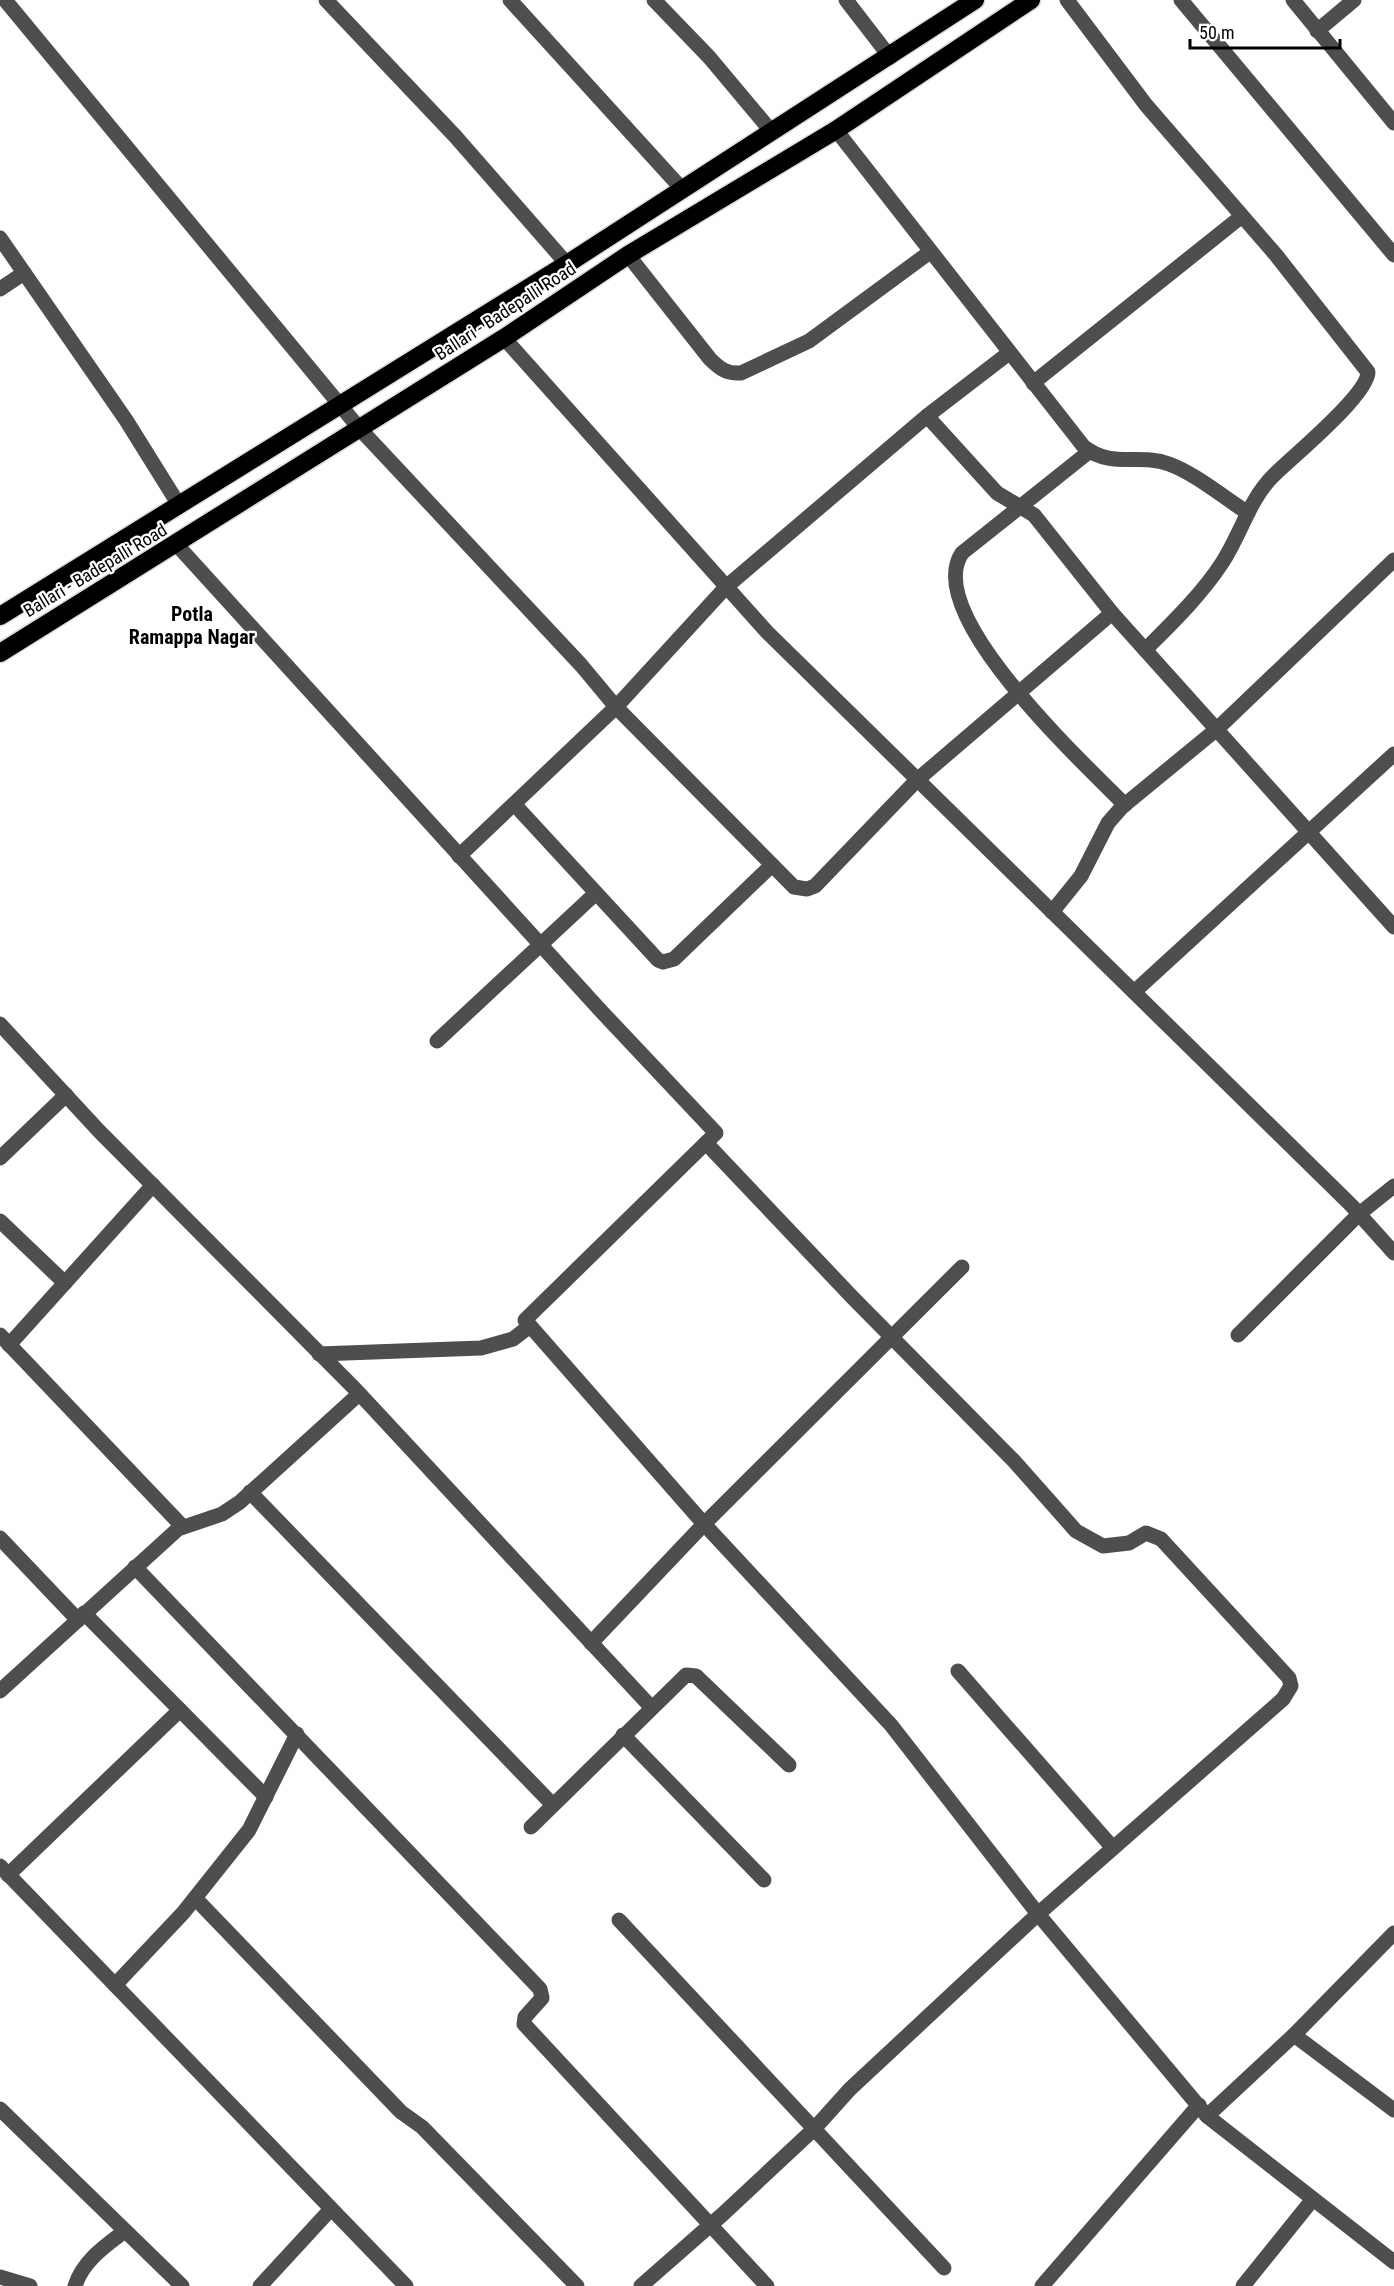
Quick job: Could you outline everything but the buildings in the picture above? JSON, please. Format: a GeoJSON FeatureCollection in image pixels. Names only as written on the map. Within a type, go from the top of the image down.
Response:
{"type":"FeatureCollection","features":[{"type":"Feature","properties":{"kind":"highway","name":"Ballari - Badepalli Road"},"geometry":{"type":"LineString","coordinates":[[0,616],[567,264],[975,0]]}},
{"type":"Feature","properties":{"kind":"highway","name":"Ballari - Badepalli Road"},"geometry":{"type":"LineString","coordinates":[[0,652],[177,545],[504,338],[628,255],[836,130],[1030,0]]}},
{"type":"Feature","properties":{"kind":"street"},"geometry":{"type":"LineString","coordinates":[[5,0],[359,428],[581,665],[616,707],[794,887],[807,889],[815,886],[917,780],[1112,613]]}},
{"type":"Feature","properties":{"kind":"street"},"geometry":{"type":"LineString","coordinates":[[326,0],[455,136],[567,264]]}},
{"type":"Feature","properties":{"kind":"street"},"geometry":{"type":"LineString","coordinates":[[510,0],[682,189]]}},
{"type":"Feature","properties":{"kind":"street"},"geometry":{"type":"LineString","coordinates":[[654,0],[709,57],[771,131]]}},
{"type":"Feature","properties":{"kind":"street"},"geometry":{"type":"LineString","coordinates":[[846,0],[890,57]]}},
{"type":"Feature","properties":{"kind":"street"},"geometry":{"type":"LineString","coordinates":[[1067,0],[1146,105],[1242,216],[1365,366],[1368,378],[1351,402],[1266,483],[1222,562],[1196,598],[1146,649]]}},
{"type":"Feature","properties":{"kind":"street"},"geometry":{"type":"LineString","coordinates":[[1181,0],[1394,255]]}},
{"type":"Feature","properties":{"kind":"street"},"geometry":{"type":"LineString","coordinates":[[1293,0],[1394,123]]}},
{"type":"Feature","properties":{"kind":"street"},"geometry":{"type":"LineString","coordinates":[[1317,31],[1354,0]]}},
{"type":"Feature","properties":{"kind":"street"},"geometry":{"type":"LineString","coordinates":[[836,130],[1072,433],[1090,452],[1107,459],[1168,463],[1248,513]]}},
{"type":"Feature","properties":{"kind":"street"},"geometry":{"type":"LineString","coordinates":[[1033,383],[1242,216]]}},
{"type":"Feature","properties":{"kind":"street"},"geometry":{"type":"LineString","coordinates":[[0,238],[126,420],[179,505]]}},
{"type":"Feature","properties":{"kind":"street"},"geometry":{"type":"LineString","coordinates":[[628,255],[710,359],[723,371],[732,374],[741,373],[808,341],[930,252]]}},
{"type":"Feature","properties":{"kind":"street"},"geometry":{"type":"LineString","coordinates":[[0,289],[24,273]]}},
{"type":"Feature","properties":{"kind":"street"},"geometry":{"type":"LineString","coordinates":[[504,338],[767,632],[1359,1214],[1394,1253]]}},
{"type":"Feature","properties":{"kind":"street"},"geometry":{"type":"LineString","coordinates":[[459,856],[616,707],[726,587],[927,416],[1009,352]]}},
{"type":"Feature","properties":{"kind":"street"},"geometry":{"type":"LineString","coordinates":[[927,416],[998,494],[1021,505],[1042,524],[1112,613],[1394,927]]}},
{"type":"Feature","properties":{"kind":"street"},"geometry":{"type":"LineString","coordinates":[[1090,452],[962,554],[957,564],[958,586],[968,623],[1018,693],[1125,805]]}},
{"type":"Feature","properties":{"kind":"street"},"geometry":{"type":"LineString","coordinates":[[177,545],[459,856],[716,1133],[525,1320],[704,1524],[891,1725],[1038,1914],[1203,2110],[1394,2262]]}},
{"type":"Feature","properties":{"kind":"street"},"geometry":{"type":"LineString","coordinates":[[1052,912],[1081,876],[1108,823],[1125,805],[1216,729],[1394,561]]}},
{"type":"Feature","properties":{"kind":"street"},"geometry":{"type":"LineString","coordinates":[[1134,992],[1394,754]]}},
{"type":"Feature","properties":{"kind":"street"},"geometry":{"type":"LineString","coordinates":[[515,805],[658,960],[668,962],[772,866]]}},
{"type":"Feature","properties":{"kind":"street"},"geometry":{"type":"LineString","coordinates":[[437,1041],[596,893]]}},
{"type":"Feature","properties":{"kind":"street"},"geometry":{"type":"LineString","coordinates":[[0,1024],[153,1185],[359,1394],[651,1707]]}},
{"type":"Feature","properties":{"kind":"street"},"geometry":{"type":"LineString","coordinates":[[0,1158],[66,1095]]}},
{"type":"Feature","properties":{"kind":"street"},"geometry":{"type":"LineString","coordinates":[[641,2286],[711,2225],[813,2129],[850,2088],[1038,1914],[1283,1700],[1290,1691],[1289,1678],[1161,1539],[1146,1533],[1129,1543],[1103,1546],[1076,1531],[1014,1461],[706,1143]]}},
{"type":"Feature","properties":{"kind":"street"},"geometry":{"type":"LineString","coordinates":[[153,1185],[65,1283],[5,1340],[183,1527]]}},
{"type":"Feature","properties":{"kind":"street"},"geometry":{"type":"LineString","coordinates":[[1238,1335],[1359,1214],[1393,1187]]}},
{"type":"Feature","properties":{"kind":"street"},"geometry":{"type":"LineString","coordinates":[[0,1221],[65,1283]]}},
{"type":"Feature","properties":{"kind":"street"},"geometry":{"type":"LineString","coordinates":[[591,1643],[704,1524],[962,1267]]}},
{"type":"Feature","properties":{"kind":"street"},"geometry":{"type":"LineString","coordinates":[[319,1354],[481,1348],[513,1339],[530,1326]]}},
{"type":"Feature","properties":{"kind":"street"},"geometry":{"type":"LineString","coordinates":[[0,1691],[135,1567],[183,1527],[222,1514],[250,1492],[359,1394]]}},
{"type":"Feature","properties":{"kind":"street"},"geometry":{"type":"LineString","coordinates":[[250,1492],[553,1805]]}},
{"type":"Feature","properties":{"kind":"street"},"geometry":{"type":"LineString","coordinates":[[0,1538],[180,1710],[266,1797]]}},
{"type":"Feature","properties":{"kind":"street"},"geometry":{"type":"LineString","coordinates":[[135,1567],[540,1989],[542,1998],[525,2017],[524,2024],[767,2286]]}},
{"type":"Feature","properties":{"kind":"street"},"geometry":{"type":"LineString","coordinates":[[958,1671],[1113,1848]]}},
{"type":"Feature","properties":{"kind":"street"},"geometry":{"type":"LineString","coordinates":[[531,1827],[682,1677],[696,1676],[789,1765]]}},
{"type":"Feature","properties":{"kind":"street"},"geometry":{"type":"LineString","coordinates":[[180,1710],[4,1871],[406,2286]]}},
{"type":"Feature","properties":{"kind":"street"},"geometry":{"type":"LineString","coordinates":[[115,1986],[195,1899],[249,1830],[297,1734]]}},
{"type":"Feature","properties":{"kind":"street"},"geometry":{"type":"LineString","coordinates":[[623,1735],[764,1880]]}},
{"type":"Feature","properties":{"kind":"street"},"geometry":{"type":"LineString","coordinates":[[195,1899],[400,2112],[422,2127],[577,2286]]}},
{"type":"Feature","properties":{"kind":"street"},"geometry":{"type":"LineString","coordinates":[[619,1920],[944,2268]]}},
{"type":"Feature","properties":{"kind":"street"},"geometry":{"type":"LineString","coordinates":[[1041,2286],[1203,2110],[1294,2035],[1394,1934]]}},
{"type":"Feature","properties":{"kind":"street"},"geometry":{"type":"LineString","coordinates":[[1294,2035],[1394,2110]]}},
{"type":"Feature","properties":{"kind":"street"},"geometry":{"type":"LineString","coordinates":[[0,2109],[182,2286]]}},
{"type":"Feature","properties":{"kind":"street"},"geometry":{"type":"LineString","coordinates":[[1243,2286],[1313,2199]]}},
{"type":"Feature","properties":{"kind":"street"},"geometry":{"type":"LineString","coordinates":[[260,2286],[331,2209]]}},
{"type":"Feature","properties":{"kind":"street"},"geometry":{"type":"LineString","coordinates":[[75,2286],[84,2268],[97,2253],[125,2231]]}},
{"type":"Feature","properties":{"kind":"street"},"geometry":{"type":"LineString","coordinates":[[0,2277],[30,2286]]}},
{"type":"Feature","properties":{"kind":"district","name":"Potla Ramappa Nagar"},"geometry":{"type":"Point","coordinates":[192,626]}}]}
